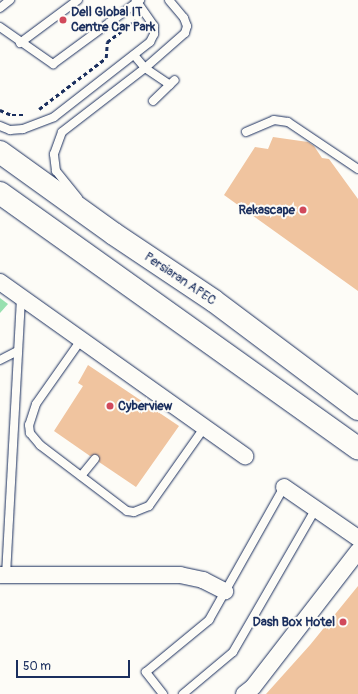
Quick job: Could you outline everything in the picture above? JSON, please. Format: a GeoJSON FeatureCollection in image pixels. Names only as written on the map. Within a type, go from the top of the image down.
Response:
{"type":"FeatureCollection","features":[{"type":"Feature","properties":{"kind":"main road","name":"Persiaran APEC"},"geometry":{"type":"LineString","coordinates":[[0,152],[114,234],[214,301],[358,409]]}},
{"type":"Feature","properties":{"kind":"main road"},"geometry":{"type":"LineString","coordinates":[[0,194],[358,448]]}},
{"type":"Feature","properties":{"kind":"street"},"geometry":{"type":"LineString","coordinates":[[0,282],[245,456]]}},
{"type":"Feature","properties":{"kind":"street"},"geometry":{"type":"LineString","coordinates":[[284,487],[315,510],[358,538]]}},
{"type":"Feature","properties":{"kind":"street"},"geometry":{"type":"LineString","coordinates":[[244,694],[253,687],[358,551]]}},
{"type":"Feature","properties":{"kind":"street"},"geometry":{"type":"LineString","coordinates":[[3,575],[180,575],[203,580],[226,592]]}},
{"type":"Feature","properties":{"kind":"lane"},"geometry":{"type":"LineString","coordinates":[[0,8],[10,0]]}},
{"type":"Feature","properties":{"kind":"lane"},"geometry":{"type":"LineString","coordinates":[[20,43],[78,0]]}},
{"type":"Feature","properties":{"kind":"lane"},"geometry":{"type":"LineString","coordinates":[[0,27],[20,43],[53,64],[138,0],[150,18],[154,34],[150,42],[54,117],[24,129],[10,130],[0,126]]}},
{"type":"Feature","properties":{"kind":"lane"},"geometry":{"type":"LineString","coordinates":[[114,234],[81,201],[56,171],[54,154],[62,132],[145,68],[184,33],[187,26],[169,0]]}},
{"type":"Feature","properties":{"kind":"lane"},"geometry":{"type":"LineString","coordinates":[[134,55],[145,68],[173,82],[153,101]]}},
{"type":"Feature","properties":{"kind":"lane"},"geometry":{"type":"LineString","coordinates":[[246,132],[274,120],[288,122],[358,169]]}},
{"type":"Feature","properties":{"kind":"lane"},"geometry":{"type":"LineString","coordinates":[[3,575],[18,351],[20,296]]}},
{"type":"Feature","properties":{"kind":"lane"},"geometry":{"type":"LineString","coordinates":[[81,340],[36,404],[29,425],[34,439],[127,511],[142,510],[155,499],[204,428]]}},
{"type":"Feature","properties":{"kind":"lane"},"geometry":{"type":"LineString","coordinates":[[0,360],[18,351]]}},
{"type":"Feature","properties":{"kind":"lane"},"geometry":{"type":"LineString","coordinates":[[81,476],[94,459]]}},
{"type":"Feature","properties":{"kind":"lane"},"geometry":{"type":"LineString","coordinates":[[163,694],[146,672],[208,620],[226,592],[284,487]]}},
{"type":"Feature","properties":{"kind":"lane"},"geometry":{"type":"LineString","coordinates":[[183,694],[233,652],[315,510]]}},
{"type":"Feature","properties":{"kind":"path"},"geometry":{"type":"LineString","coordinates":[[34,113],[106,58],[107,42],[136,20],[150,18]]}},
{"type":"Feature","properties":{"kind":"path"},"geometry":{"type":"LineString","coordinates":[[0,110],[12,115],[29,114]]}},
{"type":"Feature","properties":{"kind":"green space"},"geometry":{"type":"Polygon","coordinates":[[[0,298],[8,304],[0,313],[0,298]]]}},
{"type":"Feature","properties":{"kind":"building","name":"Rekascape"},"geometry":{"type":"Polygon","coordinates":[[[273,137],[308,142],[314,146],[322,158],[329,159],[358,199],[358,291],[224,195],[255,147],[268,149],[273,137]]]}},
{"type":"Feature","properties":{"kind":"building","name":"Cyberview"},"geometry":{"type":"Polygon","coordinates":[[[88,365],[179,426],[136,487],[99,462],[98,455],[90,456],[54,431],[83,386],[78,383],[88,365]]]}},
{"type":"Feature","properties":{"kind":"building","name":"Dash Box Hotel"},"geometry":{"type":"Polygon","coordinates":[[[358,586],[358,694],[266,694],[310,645],[358,586]]]}},
{"type":"Feature","properties":{"kind":"place","name":"Dell Global IT Centre Car Park"},"geometry":{"type":"Point","coordinates":[63,20]}},
{"type":"Feature","properties":{"kind":"place","name":"Rekascape"},"geometry":{"type":"Point","coordinates":[303,210]}},
{"type":"Feature","properties":{"kind":"place","name":"Cyberview"},"geometry":{"type":"Point","coordinates":[110,406]}},
{"type":"Feature","properties":{"kind":"place","name":"Dash Box Hotel"},"geometry":{"type":"Point","coordinates":[343,622]}}]}
